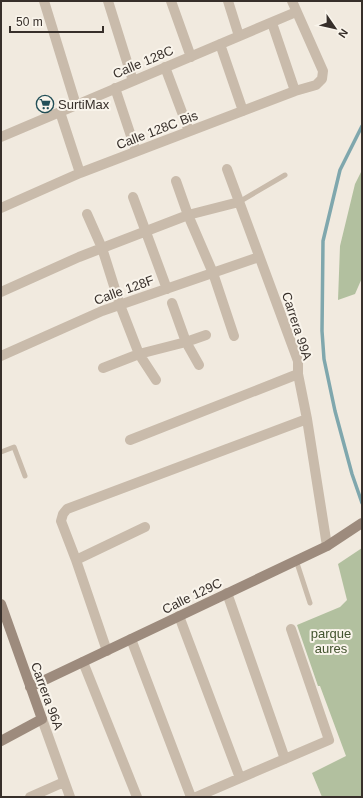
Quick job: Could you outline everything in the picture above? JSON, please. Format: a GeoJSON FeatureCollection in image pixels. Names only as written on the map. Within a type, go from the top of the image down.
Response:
{"type":"FeatureCollection","features":[{"type":"Feature","properties":{"kind":"street"},"geometry":{"type":"LineString","coordinates":[[44,1],[76,105]]}},
{"type":"Feature","properties":{"kind":"street"},"geometry":{"type":"LineString","coordinates":[[108,1],[133,81]]}},
{"type":"Feature","properties":{"kind":"street"},"geometry":{"type":"LineString","coordinates":[[171,1],[191,56]]}},
{"type":"Feature","properties":{"kind":"street"},"geometry":{"type":"LineString","coordinates":[[228,1],[239,36]]}},
{"type":"Feature","properties":{"kind":"street"},"geometry":{"type":"LineString","coordinates":[[292,1],[296,12]]}},
{"type":"Feature","properties":{"kind":"street","name":"Calle 128C"},"geometry":{"type":"LineString","coordinates":[[1,137],[296,12]]}},
{"type":"Feature","properties":{"kind":"street","name":"Calle 128C Bis"},"geometry":{"type":"LineString","coordinates":[[1,208],[80,173],[316,84],[322,79],[323,71],[296,12]]}},
{"type":"Feature","properties":{"kind":"street"},"geometry":{"type":"LineString","coordinates":[[272,22],[295,91]]}},
{"type":"Feature","properties":{"kind":"street"},"geometry":{"type":"LineString","coordinates":[[220,44],[243,111]]}},
{"type":"Feature","properties":{"kind":"street"},"geometry":{"type":"LineString","coordinates":[[165,67],[189,131]]}},
{"type":"Feature","properties":{"kind":"street"},"geometry":{"type":"LineString","coordinates":[[115,88],[136,151]]}},
{"type":"Feature","properties":{"kind":"street"},"geometry":{"type":"LineString","coordinates":[[60,112],[80,173]]}},
{"type":"Feature","properties":{"kind":"street","name":"Carrera 99A"},"geometry":{"type":"LineString","coordinates":[[227,169],[298,361],[298,374],[326,546]]}},
{"type":"Feature","properties":{"kind":"street"},"geometry":{"type":"LineString","coordinates":[[176,180],[188,215],[212,273],[234,336]]}},
{"type":"Feature","properties":{"kind":"street"},"geometry":{"type":"LineString","coordinates":[[133,197],[167,289]]}},
{"type":"Feature","properties":{"kind":"street"},"geometry":{"type":"LineString","coordinates":[[1,292],[79,256],[188,215],[239,202]]}},
{"type":"Feature","properties":{"kind":"street"},"geometry":{"type":"LineString","coordinates":[[86,214],[102,248],[120,305],[139,354],[156,380]]}},
{"type":"Feature","properties":{"kind":"street","name":"Calle 128F"},"geometry":{"type":"LineString","coordinates":[[1,356],[102,311],[259,257]]}},
{"type":"Feature","properties":{"kind":"street"},"geometry":{"type":"LineString","coordinates":[[172,302],[186,342],[199,365]]}},
{"type":"Feature","properties":{"kind":"street"},"geometry":{"type":"LineString","coordinates":[[103,368],[139,354],[186,342],[206,335]]}},
{"type":"Feature","properties":{"kind":"street"},"geometry":{"type":"LineString","coordinates":[[130,440],[298,374]]}},
{"type":"Feature","properties":{"kind":"street"},"geometry":{"type":"LineString","coordinates":[[107,651],[76,560],[61,522],[63,514],[67,509],[306,419]]}},
{"type":"Feature","properties":{"kind":"street","name":"Calle 129C"},"geometry":{"type":"LineString","coordinates":[[30,687],[326,546],[362,523]]}},
{"type":"Feature","properties":{"kind":"street"},"geometry":{"type":"LineString","coordinates":[[76,560],[145,527]]}},
{"type":"Feature","properties":{"kind":"street"},"geometry":{"type":"LineString","coordinates":[[227,593],[285,759]]}},
{"type":"Feature","properties":{"kind":"street","name":"Carrera 96A"},"geometry":{"type":"LineString","coordinates":[[1,604],[70,797]]}},
{"type":"Feature","properties":{"kind":"street"},"geometry":{"type":"LineString","coordinates":[[179,616],[240,778]]}},
{"type":"Feature","properties":{"kind":"street"},"geometry":{"type":"LineString","coordinates":[[196,797],[330,740],[291,629]]}},
{"type":"Feature","properties":{"kind":"street"},"geometry":{"type":"LineString","coordinates":[[130,639],[191,797]]}},
{"type":"Feature","properties":{"kind":"street"},"geometry":{"type":"LineString","coordinates":[[83,662],[136,797]]}},
{"type":"Feature","properties":{"kind":"street"},"geometry":{"type":"LineString","coordinates":[[1,741],[42,719]]}},
{"type":"Feature","properties":{"kind":"street"},"geometry":{"type":"LineString","coordinates":[[30,797],[64,782]]}},
{"type":"Feature","properties":{"kind":"lane"},"geometry":{"type":"LineString","coordinates":[[239,202],[286,175]]}},
{"type":"Feature","properties":{"kind":"lane"},"geometry":{"type":"LineString","coordinates":[[1,452],[14,447],[25,476]]}},
{"type":"Feature","properties":{"kind":"lane"},"geometry":{"type":"LineString","coordinates":[[296,560],[310,603]]}},
{"type":"Feature","properties":{"kind":"green space"},"geometry":{"type":"Polygon","coordinates":[[[362,170],[362,278],[355,294],[338,300],[340,246],[355,184],[362,170]]]}},
{"type":"Feature","properties":{"kind":"green space","name":"parque aures"},"geometry":{"type":"Polygon","coordinates":[[[362,548],[362,797],[322,797],[312,773],[346,756],[320,686],[318,686],[297,625],[340,607],[347,600],[338,564],[362,548]]]}},
{"type":"Feature","properties":{"kind":"waterway"},"geometry":{"type":"LineString","coordinates":[[362,126],[340,170],[323,241],[322,331],[324,359],[335,411],[352,474],[362,503]]}},
{"type":"Feature","properties":{"kind":"place","name":"SurtiMax"},"geometry":{"type":"Point","coordinates":[45,104]}}]}
